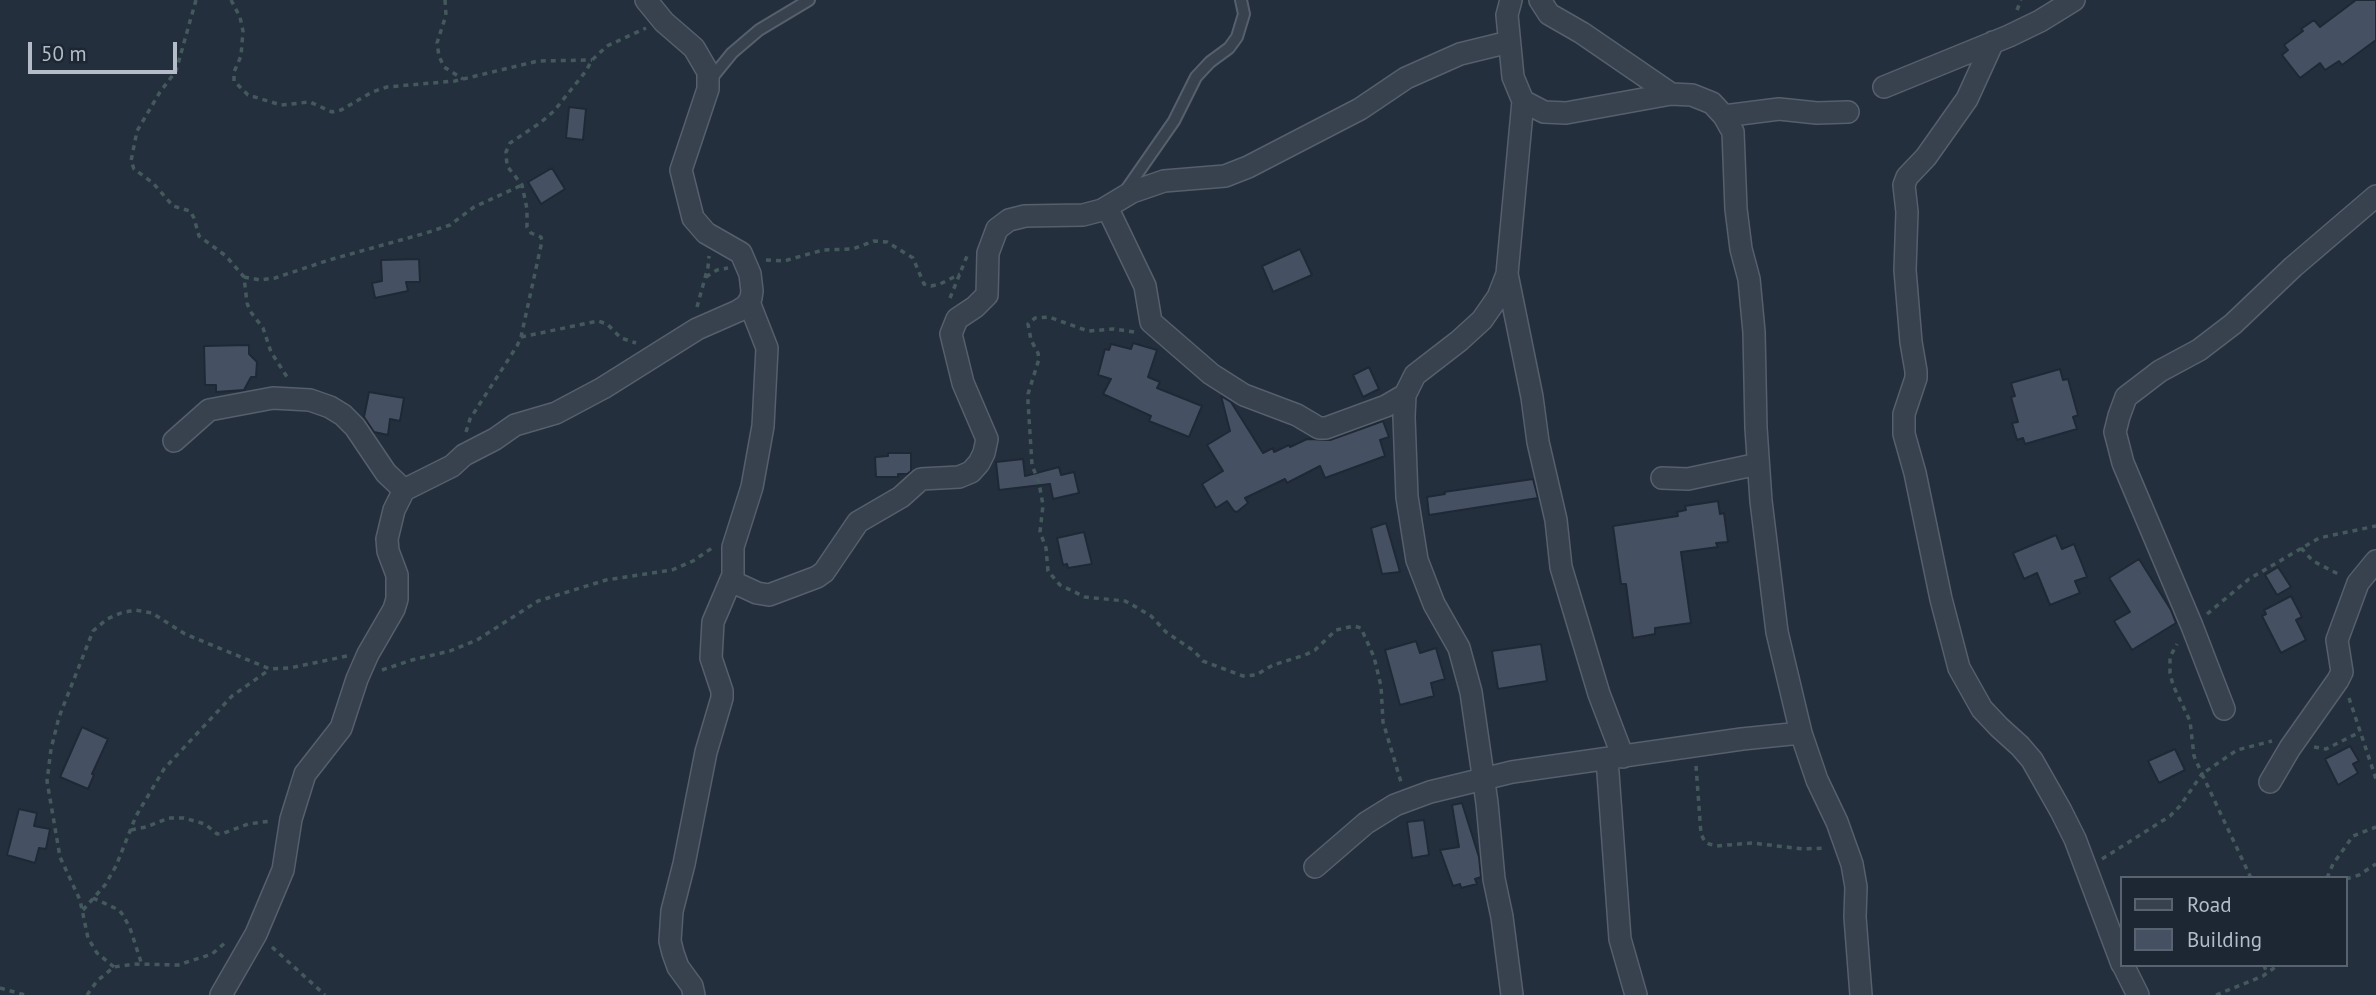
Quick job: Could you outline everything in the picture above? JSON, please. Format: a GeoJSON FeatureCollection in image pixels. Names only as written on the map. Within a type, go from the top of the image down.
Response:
{"type":"FeatureCollection","features":[{"type":"Feature","properties":{"kind":"street"},"geometry":{"type":"LineString","coordinates":[[646,0],[664,22],[694,48],[703,62],[709,80],[681,170],[693,218],[706,233],[741,253],[752,284],[749,302],[767,348],[763,426],[752,487],[736,533],[731,581],[715,615],[710,645],[722,698],[706,752],[672,911],[670,941],[673,953],[678,967],[692,986],[694,995]]}},
{"type":"Feature","properties":{"kind":"street"},"geometry":{"type":"LineString","coordinates":[[1511,0],[1507,15],[1513,77],[1522,101],[1507,274],[1498,298],[1482,320],[1415,375],[1405,395],[1404,441],[1407,497],[1417,560],[1434,604],[1459,648],[1465,665],[1512,995]]}},
{"type":"Feature","properties":{"kind":"street"},"geometry":{"type":"LineString","coordinates":[[1540,0],[1549,14],[1582,33],[1671,94]]}},
{"type":"Feature","properties":{"kind":"street"},"geometry":{"type":"LineString","coordinates":[[1884,87],[2040,21],[2074,0]]}},
{"type":"Feature","properties":{"kind":"street"},"geometry":{"type":"LineString","coordinates":[[731,581],[758,593],[769,594],[817,577],[824,572],[839,551],[853,526],[901,497],[921,479],[959,477],[971,472],[984,453],[987,439],[963,383],[951,334],[957,319],[987,295],[988,253],[995,232],[1009,220],[1025,216],[1083,215],[1164,181],[1225,176],[1360,110],[1406,78],[1460,54],[1510,42]]}},
{"type":"Feature","properties":{"kind":"street"},"geometry":{"type":"LineString","coordinates":[[1993,42],[1968,99],[1926,157],[1907,177],[1904,185],[1905,270],[1916,378],[1905,414],[1904,434],[1959,668],[1982,709],[2032,760],[2061,811],[2076,839],[2120,960]]}},
{"type":"Feature","properties":{"kind":"street"},"geometry":{"type":"LineString","coordinates":[[1522,101],[1544,112],[1566,113],[1671,94],[1692,95],[1712,103],[1733,132],[1735,209],[1749,279],[1754,332],[1758,464],[1777,632],[1801,733],[1817,780],[1837,822],[1852,864],[1856,887],[1855,917],[1861,995]]}},
{"type":"Feature","properties":{"kind":"street"},"geometry":{"type":"LineString","coordinates":[[1724,116],[1779,109],[1816,113],[1848,112]]}},
{"type":"Feature","properties":{"kind":"street"},"geometry":{"type":"LineString","coordinates":[[2224,709],[2123,463],[2115,432],[2119,416],[2126,397],[2160,371],[2199,350],[2233,324],[2292,267],[2376,196]]}},
{"type":"Feature","properties":{"kind":"street"},"geometry":{"type":"LineString","coordinates":[[1114,203],[1145,286],[1151,322],[1211,374],[1244,395],[1297,415],[1319,428],[1326,428],[1387,406],[1405,395]]}},
{"type":"Feature","properties":{"kind":"street"},"geometry":{"type":"LineString","coordinates":[[1507,274],[1532,397],[1538,442],[1556,520],[1561,567],[1615,758],[1620,939],[1636,995]]}},
{"type":"Feature","properties":{"kind":"street"},"geometry":{"type":"LineString","coordinates":[[221,995],[258,927],[283,870],[290,819],[306,774],[341,729],[368,654],[392,616],[397,599],[397,575],[391,564],[387,539],[394,510],[404,490],[452,466],[514,425],[556,413],[569,406],[697,329],[727,317],[749,302]]}},
{"type":"Feature","properties":{"kind":"street"},"geometry":{"type":"LineString","coordinates":[[174,441],[209,410],[273,398],[310,400],[343,415],[355,427],[386,473],[404,490]]}},
{"type":"Feature","properties":{"kind":"street"},"geometry":{"type":"LineString","coordinates":[[1662,478],[1688,479],[1758,464]]}},
{"type":"Feature","properties":{"kind":"street"},"geometry":{"type":"LineString","coordinates":[[2270,782],[2342,673],[2337,640],[2358,583],[2376,561]]}},
{"type":"Feature","properties":{"kind":"street"},"geometry":{"type":"LineString","coordinates":[[1315,867],[1366,823],[1395,805],[1483,778],[1801,733]]}},
{"type":"Feature","properties":{"kind":"street"},"geometry":{"type":"LineString","coordinates":[[2123,967],[2138,995]]}},
{"type":"Feature","properties":{"kind":"lane"},"geometry":{"type":"LineString","coordinates":[[709,80],[732,53],[759,30],[809,0]]}},
{"type":"Feature","properties":{"kind":"lane"},"geometry":{"type":"LineString","coordinates":[[1114,203],[1174,121],[1196,77],[1229,48],[1237,37],[1244,15],[1241,0]]}},
{"type":"Feature","properties":{"kind":"path"},"geometry":{"type":"LineString","coordinates":[[196,0],[176,71],[137,131],[131,160],[134,169],[153,183],[173,205],[190,211],[199,236],[226,256],[244,277],[250,311],[263,328],[271,352],[300,400]]}},
{"type":"Feature","properties":{"kind":"path"},"geometry":{"type":"LineString","coordinates":[[231,0],[240,17],[243,31],[241,56],[234,72],[234,81],[248,95],[281,105],[310,102],[332,112],[387,87],[427,85],[463,79],[538,61],[592,60]]}},
{"type":"Feature","properties":{"kind":"path"},"geometry":{"type":"LineString","coordinates":[[445,0],[446,15],[438,43],[439,56],[444,67],[463,79]]}},
{"type":"Feature","properties":{"kind":"path"},"geometry":{"type":"LineString","coordinates":[[458,461],[470,419],[521,337],[542,241],[541,237],[531,233],[527,227],[527,209],[522,185],[507,166],[506,152],[510,143],[554,111],[592,60],[607,46],[632,32],[664,22]]}},
{"type":"Feature","properties":{"kind":"path"},"geometry":{"type":"LineString","coordinates":[[244,277],[260,280],[275,278],[426,233],[450,225],[474,207],[522,185]]}},
{"type":"Feature","properties":{"kind":"path"},"geometry":{"type":"LineString","coordinates":[[697,329],[698,303],[709,260],[706,233]]}},
{"type":"Feature","properties":{"kind":"path"},"geometry":{"type":"LineString","coordinates":[[744,263],[784,261],[823,250],[853,249],[874,241],[887,242],[913,258],[924,284],[940,284],[960,274]]}},
{"type":"Feature","properties":{"kind":"path"},"geometry":{"type":"LineString","coordinates":[[950,299],[970,247]]}},
{"type":"Feature","properties":{"kind":"path"},"geometry":{"type":"LineString","coordinates":[[1151,322],[1147,331],[1140,332],[1114,329],[1088,331],[1049,317],[1035,318],[1028,324],[1039,359],[1028,402],[1032,465],[1043,505],[1040,532],[1046,548],[1048,571],[1060,585],[1086,597],[1125,601],[1151,616],[1166,632],[1194,651],[1203,662],[1243,676],[1256,675],[1273,665],[1305,655],[1315,650],[1336,630],[1354,626],[1361,628],[1374,657],[1381,686],[1383,722],[1407,800]]}},
{"type":"Feature","properties":{"kind":"path"},"geometry":{"type":"LineString","coordinates":[[521,337],[598,321],[607,324],[621,338],[650,349],[664,350]]}},
{"type":"Feature","properties":{"kind":"path"},"geometry":{"type":"LineString","coordinates":[[357,679],[412,660],[450,651],[477,640],[538,601],[551,596],[606,580],[672,570],[693,561],[736,533]]}},
{"type":"Feature","properties":{"kind":"path"},"geometry":{"type":"LineString","coordinates":[[2300,548],[2313,561],[2358,583]]}},
{"type":"Feature","properties":{"kind":"path"},"geometry":{"type":"LineString","coordinates":[[114,967],[92,946],[84,924],[83,910],[73,881],[60,857],[47,781],[51,749],[60,717],[93,631],[107,619],[135,610],[152,613],[185,634],[270,669],[368,654]]}},
{"type":"Feature","properties":{"kind":"path"},"geometry":{"type":"LineString","coordinates":[[83,910],[105,885],[116,866],[131,830],[164,769],[232,696],[270,669]]}},
{"type":"Feature","properties":{"kind":"path"},"geometry":{"type":"LineString","coordinates":[[2342,673],[2376,779]]}},
{"type":"Feature","properties":{"kind":"path"},"geometry":{"type":"LineString","coordinates":[[2250,876],[2202,774],[2237,750],[2270,741],[2295,741],[2323,750],[2360,732]]}},
{"type":"Feature","properties":{"kind":"path"},"geometry":{"type":"LineString","coordinates":[[1692,747],[1697,767],[1701,834],[1705,842],[1716,846],[1752,843],[1803,849],[1845,846]]}},
{"type":"Feature","properties":{"kind":"path"},"geometry":{"type":"LineString","coordinates":[[131,830],[169,818],[184,818],[205,824],[216,834],[248,824],[290,819]]}},
{"type":"Feature","properties":{"kind":"path"},"geometry":{"type":"LineString","coordinates":[[2328,876],[2353,836],[2376,827]]}},
{"type":"Feature","properties":{"kind":"path"},"geometry":{"type":"LineString","coordinates":[[2348,878],[2376,864]]}},
{"type":"Feature","properties":{"kind":"path"},"geometry":{"type":"LineString","coordinates":[[93,898],[119,909],[130,928],[142,965]]}},
{"type":"Feature","properties":{"kind":"path"},"geometry":{"type":"LineString","coordinates":[[258,927],[273,949],[324,995]]}},
{"type":"Feature","properties":{"kind":"path"},"geometry":{"type":"LineString","coordinates":[[86,995],[114,967],[123,964],[178,965],[192,962],[212,954],[233,936]]}},
{"type":"Feature","properties":{"kind":"path"},"geometry":{"type":"LineString","coordinates":[[2265,967],[2267,974]]}},
{"type":"Feature","properties":{"kind":"path"},"geometry":{"type":"LineString","coordinates":[[2216,995],[2267,974],[2276,967]]}},
{"type":"Feature","properties":{"kind":"path"},"geometry":{"type":"LineString","coordinates":[[0,988],[25,995]]}},
{"type":"Feature","properties":{"kind":"path"},"geometry":{"type":"LineString","coordinates":[[91,988],[93,995]]}},
{"type":"Feature","properties":{"kind":"building"},"geometry":{"type":"Polygon","coordinates":[[[2356,0],[2376,0],[2376,40],[2342,65],[2339,61],[2325,70],[2320,63],[2300,78],[2282,55],[2288,50],[2284,45],[2314,20],[2320,27],[2356,0]]]}},
{"type":"Feature","properties":{"kind":"building"},"geometry":{"type":"Polygon","coordinates":[[[569,107],[586,109],[583,140],[566,138],[569,107]]]}},
{"type":"Feature","properties":{"kind":"building"},"geometry":{"type":"Polygon","coordinates":[[[552,168],[565,189],[541,204],[528,182],[552,168]]]}},
{"type":"Feature","properties":{"kind":"building"},"geometry":{"type":"Polygon","coordinates":[[[1300,249],[1312,275],[1273,292],[1262,266],[1300,249]]]}},
{"type":"Feature","properties":{"kind":"building"},"geometry":{"type":"Polygon","coordinates":[[[419,259],[420,282],[406,282],[408,291],[375,298],[372,283],[382,281],[381,260],[419,259]]]}},
{"type":"Feature","properties":{"kind":"building"},"geometry":{"type":"Polygon","coordinates":[[[1133,343],[1157,350],[1148,377],[1160,382],[1157,388],[1202,406],[1189,437],[1149,421],[1151,416],[1103,394],[1111,379],[1098,375],[1105,349],[1109,350],[1111,344],[1131,349],[1133,343]]]}},
{"type":"Feature","properties":{"kind":"building"},"geometry":{"type":"Polygon","coordinates":[[[249,345],[249,354],[257,362],[256,377],[251,377],[244,390],[216,392],[216,385],[205,385],[204,346],[249,345]]]}},
{"type":"Feature","properties":{"kind":"building"},"geometry":{"type":"Polygon","coordinates":[[[1369,367],[1379,389],[1363,397],[1353,375],[1369,367]]]}},
{"type":"Feature","properties":{"kind":"building"},"geometry":{"type":"Polygon","coordinates":[[[2060,369],[2063,380],[2068,379],[2078,415],[2073,417],[2077,429],[2025,444],[2023,438],[2017,440],[2012,423],[2018,422],[2011,397],[2015,396],[2011,383],[2060,369]]]}},
{"type":"Feature","properties":{"kind":"building"},"geometry":{"type":"Polygon","coordinates":[[[369,392],[404,398],[400,421],[390,419],[388,435],[374,432],[364,417],[369,392]]]}},
{"type":"Feature","properties":{"kind":"building"},"geometry":{"type":"Polygon","coordinates":[[[1221,396],[1231,402],[1263,453],[1273,448],[1274,452],[1289,445],[1290,447],[1307,439],[1330,440],[1383,421],[1389,437],[1380,440],[1385,456],[1325,478],[1320,466],[1287,483],[1285,479],[1245,498],[1248,503],[1237,512],[1227,501],[1216,508],[1202,484],[1223,471],[1207,445],[1230,431],[1221,396]]]}},
{"type":"Feature","properties":{"kind":"building"},"geometry":{"type":"Polygon","coordinates":[[[888,453],[911,453],[911,471],[898,474],[898,477],[876,477],[875,457],[888,456],[888,453]]]}},
{"type":"Feature","properties":{"kind":"building"},"geometry":{"type":"Polygon","coordinates":[[[1023,459],[1025,476],[1059,467],[1061,475],[1074,472],[1079,493],[1053,499],[1050,484],[999,490],[996,462],[1023,459]]]}},
{"type":"Feature","properties":{"kind":"building"},"geometry":{"type":"Polygon","coordinates":[[[1533,479],[1538,498],[1429,515],[1427,497],[1533,479]]]}},
{"type":"Feature","properties":{"kind":"building"},"geometry":{"type":"Polygon","coordinates":[[[1718,501],[1720,514],[1724,513],[1728,542],[1716,543],[1718,547],[1681,552],[1691,623],[1655,628],[1655,634],[1633,638],[1626,584],[1621,584],[1613,526],[1678,516],[1677,512],[1686,510],[1685,506],[1718,501]]]}},
{"type":"Feature","properties":{"kind":"building"},"geometry":{"type":"Polygon","coordinates":[[[1386,523],[1400,572],[1382,574],[1371,528],[1386,523]]]}},
{"type":"Feature","properties":{"kind":"building"},"geometry":{"type":"Polygon","coordinates":[[[1084,532],[1092,564],[1068,568],[1067,564],[1063,565],[1057,538],[1084,532]]]}},
{"type":"Feature","properties":{"kind":"building"},"geometry":{"type":"Polygon","coordinates":[[[2056,535],[2062,549],[2074,544],[2087,577],[2075,581],[2080,593],[2050,605],[2037,573],[2024,579],[2013,553],[2056,535]]]}},
{"type":"Feature","properties":{"kind":"building"},"geometry":{"type":"Polygon","coordinates":[[[2139,559],[2171,610],[2176,623],[2132,650],[2114,621],[2130,612],[2109,578],[2139,559]]]}},
{"type":"Feature","properties":{"kind":"building"},"geometry":{"type":"Polygon","coordinates":[[[2278,567],[2291,587],[2277,595],[2265,575],[2278,567]]]}},
{"type":"Feature","properties":{"kind":"building"},"geometry":{"type":"Polygon","coordinates":[[[2291,596],[2302,617],[2296,620],[2306,640],[2281,653],[2262,616],[2266,614],[2264,610],[2291,596]]]}},
{"type":"Feature","properties":{"kind":"building"},"geometry":{"type":"Polygon","coordinates":[[[1416,641],[1420,653],[1436,648],[1445,679],[1431,683],[1434,696],[1400,705],[1385,650],[1416,641]]]}},
{"type":"Feature","properties":{"kind":"building"},"geometry":{"type":"Polygon","coordinates":[[[1541,644],[1547,681],[1498,689],[1492,651],[1541,644]]]}},
{"type":"Feature","properties":{"kind":"building"},"geometry":{"type":"Polygon","coordinates":[[[82,727],[108,739],[88,789],[60,777],[82,727]]]}},
{"type":"Feature","properties":{"kind":"building"},"geometry":{"type":"Polygon","coordinates":[[[2350,746],[2359,761],[2353,764],[2358,773],[2338,785],[2325,759],[2350,746]]]}},
{"type":"Feature","properties":{"kind":"building"},"geometry":{"type":"Polygon","coordinates":[[[2175,749],[2185,770],[2159,783],[2148,761],[2175,749]]]}},
{"type":"Feature","properties":{"kind":"building"},"geometry":{"type":"Polygon","coordinates":[[[1462,803],[1479,857],[1481,877],[1475,879],[1477,884],[1461,888],[1460,884],[1453,886],[1440,850],[1459,847],[1452,805],[1462,803]]]}},
{"type":"Feature","properties":{"kind":"building"},"geometry":{"type":"Polygon","coordinates":[[[19,809],[37,813],[34,826],[50,829],[46,849],[39,848],[35,863],[7,855],[19,809]]]}},
{"type":"Feature","properties":{"kind":"building"},"geometry":{"type":"Polygon","coordinates":[[[1424,820],[1429,855],[1412,858],[1407,822],[1424,820]]]}}]}
